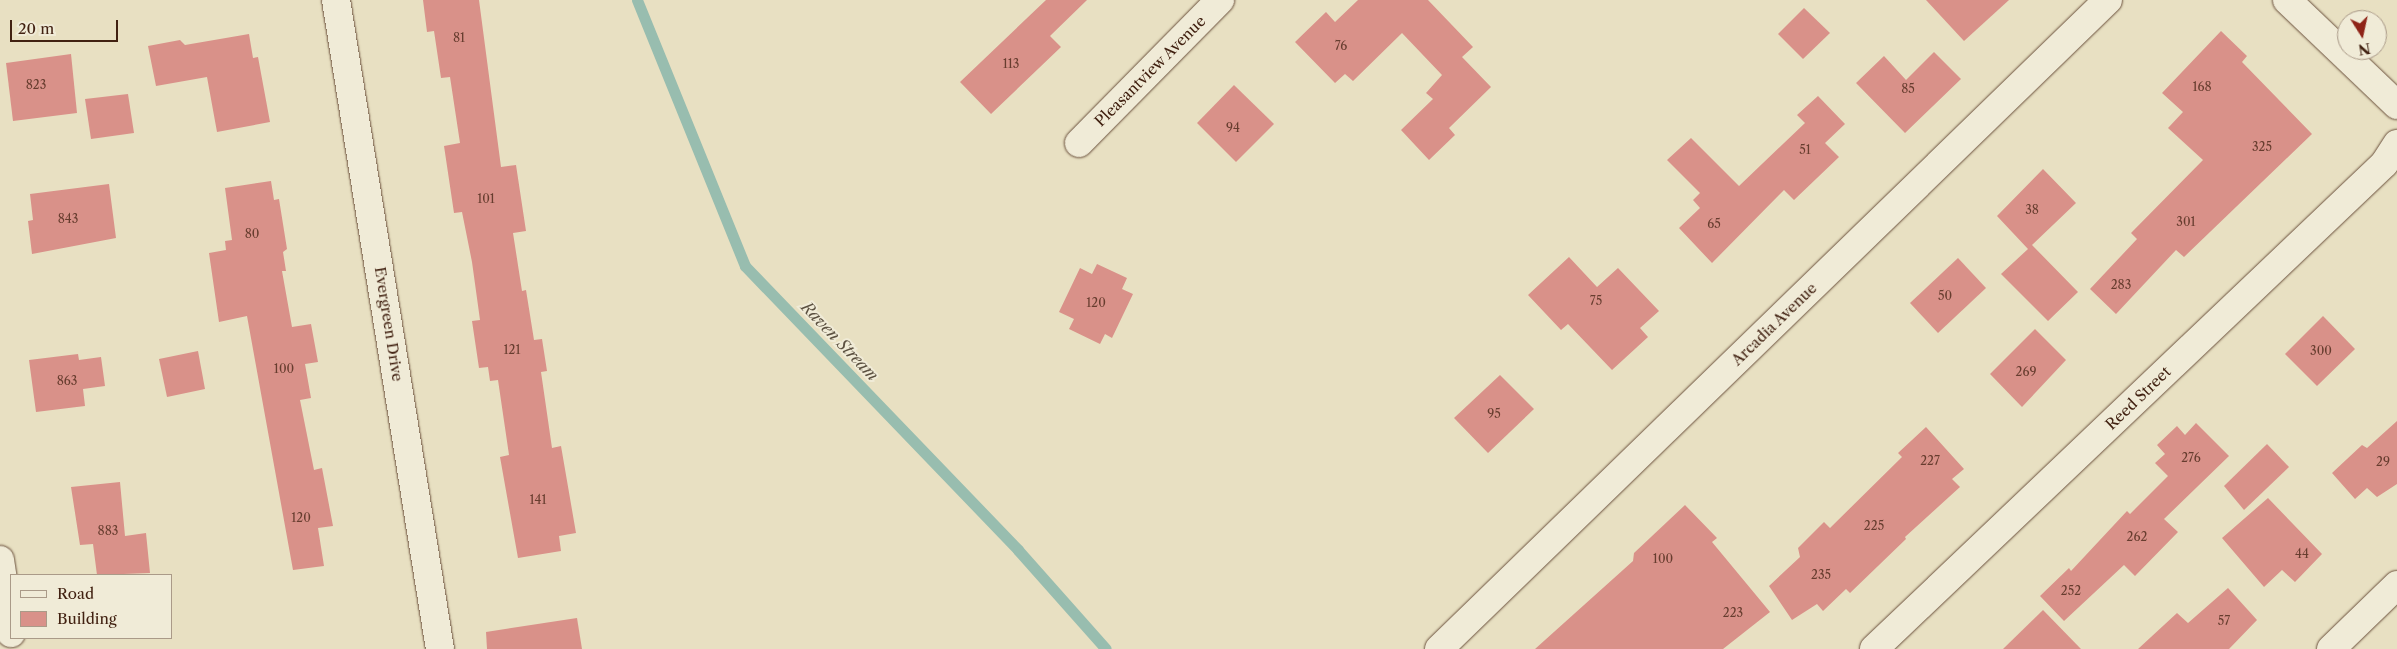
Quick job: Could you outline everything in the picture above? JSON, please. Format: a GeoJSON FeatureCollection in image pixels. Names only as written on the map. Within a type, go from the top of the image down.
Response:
{"type":"FeatureCollection","features":[{"type":"Feature","properties":{"kind":"street","name":"Evergreen Drive"},"geometry":{"type":"LineString","coordinates":[[336,0],[440,649]]}},
{"type":"Feature","properties":{"kind":"street","name":"Pleasantview Avenue"},"geometry":{"type":"LineString","coordinates":[[1079,143],[1220,0]]}},
{"type":"Feature","properties":{"kind":"street","name":"Arcadia Avenue"},"geometry":{"type":"LineString","coordinates":[[1439,649],[2108,0]]}},
{"type":"Feature","properties":{"kind":"street"},"geometry":{"type":"LineString","coordinates":[[2287,0],[2397,105]]}},
{"type":"Feature","properties":{"kind":"street","name":"Reed Street"},"geometry":{"type":"LineString","coordinates":[[1874,649],[2384,164],[2397,144]]}},
{"type":"Feature","properties":{"kind":"street"},"geometry":{"type":"LineString","coordinates":[[0,560],[10,626]]}},
{"type":"Feature","properties":{"kind":"street"},"geometry":{"type":"LineString","coordinates":[[2331,649],[2397,585]]}},
{"type":"Feature","properties":{"kind":"building"},"geometry":{"type":"Polygon","coordinates":[[[423,0],[479,0],[501,167],[516,165],[526,231],[513,233],[522,291],[526,290],[534,340],[542,339],[547,371],[541,372],[552,448],[561,446],[576,533],[559,536],[561,551],[518,558],[500,457],[509,455],[498,380],[490,381],[488,367],[479,368],[472,321],[480,320],[472,262],[462,212],[454,213],[444,146],[460,143],[450,77],[441,78],[434,31],[427,32],[423,0]]]}},
{"type":"Feature","properties":{"kind":"building"},"geometry":{"type":"Polygon","coordinates":[[[1046,0],[1087,0],[1050,36],[1061,47],[991,114],[960,82],[1046,0]]]}},
{"type":"Feature","properties":{"kind":"building"},"geometry":{"type":"Polygon","coordinates":[[[1358,0],[1428,0],[1473,47],[1462,57],[1491,87],[1449,128],[1455,135],[1429,160],[1401,130],[1433,99],[1426,93],[1442,75],[1402,33],[1353,81],[1345,74],[1335,83],[1295,42],[1326,12],[1335,22],[1358,0]]]}},
{"type":"Feature","properties":{"kind":"building"},"geometry":{"type":"Polygon","coordinates":[[[1926,0],[2009,0],[1964,41],[1926,0]]]}},
{"type":"Feature","properties":{"kind":"building"},"geometry":{"type":"Polygon","coordinates":[[[1804,8],[1830,33],[1803,59],[1778,34],[1804,8]]]}},
{"type":"Feature","properties":{"kind":"building"},"geometry":{"type":"Polygon","coordinates":[[[2221,31],[2247,56],[2242,62],[2312,134],[2184,257],[2176,250],[2116,314],[2090,289],[2137,239],[2131,233],[2203,160],[2168,128],[2183,112],[2162,93],[2221,31]]]}},
{"type":"Feature","properties":{"kind":"building"},"geometry":{"type":"Polygon","coordinates":[[[249,34],[253,58],[258,57],[270,122],[217,132],[207,77],[156,86],[148,46],[180,40],[185,45],[249,34]]]}},
{"type":"Feature","properties":{"kind":"building"},"geometry":{"type":"Polygon","coordinates":[[[1934,52],[1961,79],[1905,133],[1856,83],[1884,56],[1906,80],[1934,52]]]}},
{"type":"Feature","properties":{"kind":"building"},"geometry":{"type":"Polygon","coordinates":[[[71,54],[77,113],[13,121],[6,63],[71,54]]]}},
{"type":"Feature","properties":{"kind":"building"},"geometry":{"type":"Polygon","coordinates":[[[1234,85],[1274,124],[1236,162],[1197,123],[1234,85]]]}},
{"type":"Feature","properties":{"kind":"building"},"geometry":{"type":"Polygon","coordinates":[[[128,94],[134,133],[91,139],[85,99],[128,94]]]}},
{"type":"Feature","properties":{"kind":"building"},"geometry":{"type":"Polygon","coordinates":[[[1818,96],[1845,124],[1825,143],[1839,157],[1794,200],[1784,190],[1712,263],[1679,228],[1700,208],[1693,200],[1700,193],[1667,160],[1691,138],[1739,186],[1805,123],[1797,115],[1818,96]]]}},
{"type":"Feature","properties":{"kind":"building"},"geometry":{"type":"Polygon","coordinates":[[[2043,169],[2076,203],[2032,245],[2078,292],[2048,321],[2001,274],[2028,249],[1997,216],[2043,169]]]}},
{"type":"Feature","properties":{"kind":"building"},"geometry":{"type":"Polygon","coordinates":[[[271,181],[274,200],[279,199],[287,249],[283,252],[286,271],[282,271],[292,327],[311,324],[318,362],[305,364],[311,398],[300,400],[314,470],[322,468],[333,526],[318,528],[324,566],[293,570],[247,316],[219,322],[209,253],[226,250],[225,241],[232,240],[225,188],[271,181]]]}},
{"type":"Feature","properties":{"kind":"building"},"geometry":{"type":"Polygon","coordinates":[[[109,184],[116,238],[32,254],[28,221],[33,220],[30,194],[109,184]]]}},
{"type":"Feature","properties":{"kind":"building"},"geometry":{"type":"Polygon","coordinates":[[[1569,257],[1597,287],[1618,268],[1659,311],[1640,328],[1648,337],[1612,370],[1568,324],[1561,330],[1528,295],[1569,257]]]}},
{"type":"Feature","properties":{"kind":"building"},"geometry":{"type":"Polygon","coordinates":[[[1958,258],[1986,288],[1938,333],[1910,303],[1958,258]]]}},
{"type":"Feature","properties":{"kind":"building"},"geometry":{"type":"Polygon","coordinates":[[[1097,264],[1127,278],[1122,289],[1133,294],[1112,338],[1105,334],[1100,344],[1069,329],[1074,319],[1059,312],[1080,268],[1092,274],[1097,264]]]}},
{"type":"Feature","properties":{"kind":"building"},"geometry":{"type":"Polygon","coordinates":[[[2323,316],[2355,349],[2317,386],[2285,354],[2323,316]]]}},
{"type":"Feature","properties":{"kind":"building"},"geometry":{"type":"Polygon","coordinates":[[[2035,329],[2066,360],[2022,407],[1990,374],[2035,329]]]}},
{"type":"Feature","properties":{"kind":"building"},"geometry":{"type":"Polygon","coordinates":[[[198,351],[205,389],[167,397],[159,359],[198,351]]]}},
{"type":"Feature","properties":{"kind":"building"},"geometry":{"type":"Polygon","coordinates":[[[78,354],[79,360],[101,357],[105,386],[83,389],[85,406],[36,412],[29,360],[78,354]]]}},
{"type":"Feature","properties":{"kind":"building"},"geometry":{"type":"Polygon","coordinates":[[[1500,375],[1534,409],[1488,453],[1454,418],[1500,375]]]}},
{"type":"Feature","properties":{"kind":"building"},"geometry":{"type":"Polygon","coordinates":[[[2397,421],[2397,484],[2377,497],[2367,488],[2355,499],[2332,473],[2362,445],[2367,448],[2397,421]]]}},
{"type":"Feature","properties":{"kind":"building"},"geometry":{"type":"Polygon","coordinates":[[[2196,423],[2229,456],[2164,519],[2178,532],[2135,576],[2124,565],[2064,621],[2040,596],[2069,568],[2071,571],[2127,511],[2130,514],[2168,476],[2155,463],[2165,454],[2157,445],[2177,426],[2185,435],[2196,423]]]}},
{"type":"Feature","properties":{"kind":"building"},"geometry":{"type":"Polygon","coordinates":[[[1926,427],[1964,469],[1952,479],[1960,487],[1905,537],[1906,539],[1850,593],[1846,589],[1823,611],[1817,604],[1792,620],[1769,586],[1800,557],[1798,548],[1824,522],[1830,528],[1902,457],[1898,453],[1926,427]]]}},
{"type":"Feature","properties":{"kind":"building"},"geometry":{"type":"Polygon","coordinates":[[[2267,444],[2289,467],[2244,510],[2224,486],[2267,444]]]}},
{"type":"Feature","properties":{"kind":"building"},"geometry":{"type":"Polygon","coordinates":[[[120,482],[125,536],[146,533],[150,573],[97,574],[93,544],[80,545],[71,487],[120,482]]]}},
{"type":"Feature","properties":{"kind":"building"},"geometry":{"type":"Polygon","coordinates":[[[2268,498],[2322,554],[2295,582],[2282,570],[2264,587],[2222,538],[2268,498]]]}},
{"type":"Feature","properties":{"kind":"building"},"geometry":{"type":"Polygon","coordinates":[[[1685,505],[1717,538],[1712,542],[1770,612],[1723,649],[1535,649],[1633,561],[1634,553],[1685,505]]]}},
{"type":"Feature","properties":{"kind":"building"},"geometry":{"type":"Polygon","coordinates":[[[2228,588],[2257,620],[2229,649],[2138,649],[2177,613],[2188,623],[2228,588]]]}},
{"type":"Feature","properties":{"kind":"building"},"geometry":{"type":"Polygon","coordinates":[[[2043,610],[2081,649],[2003,649],[2043,610]]]}},
{"type":"Feature","properties":{"kind":"building"},"geometry":{"type":"Polygon","coordinates":[[[577,618],[582,649],[487,649],[486,632],[577,618]]]}},
{"type":"Feature","properties":{"kind":"waterway","name":"Raven Stream"},"geometry":{"type":"LineString","coordinates":[[637,0],[745,266],[1018,550],[1106,649]]}}]}
